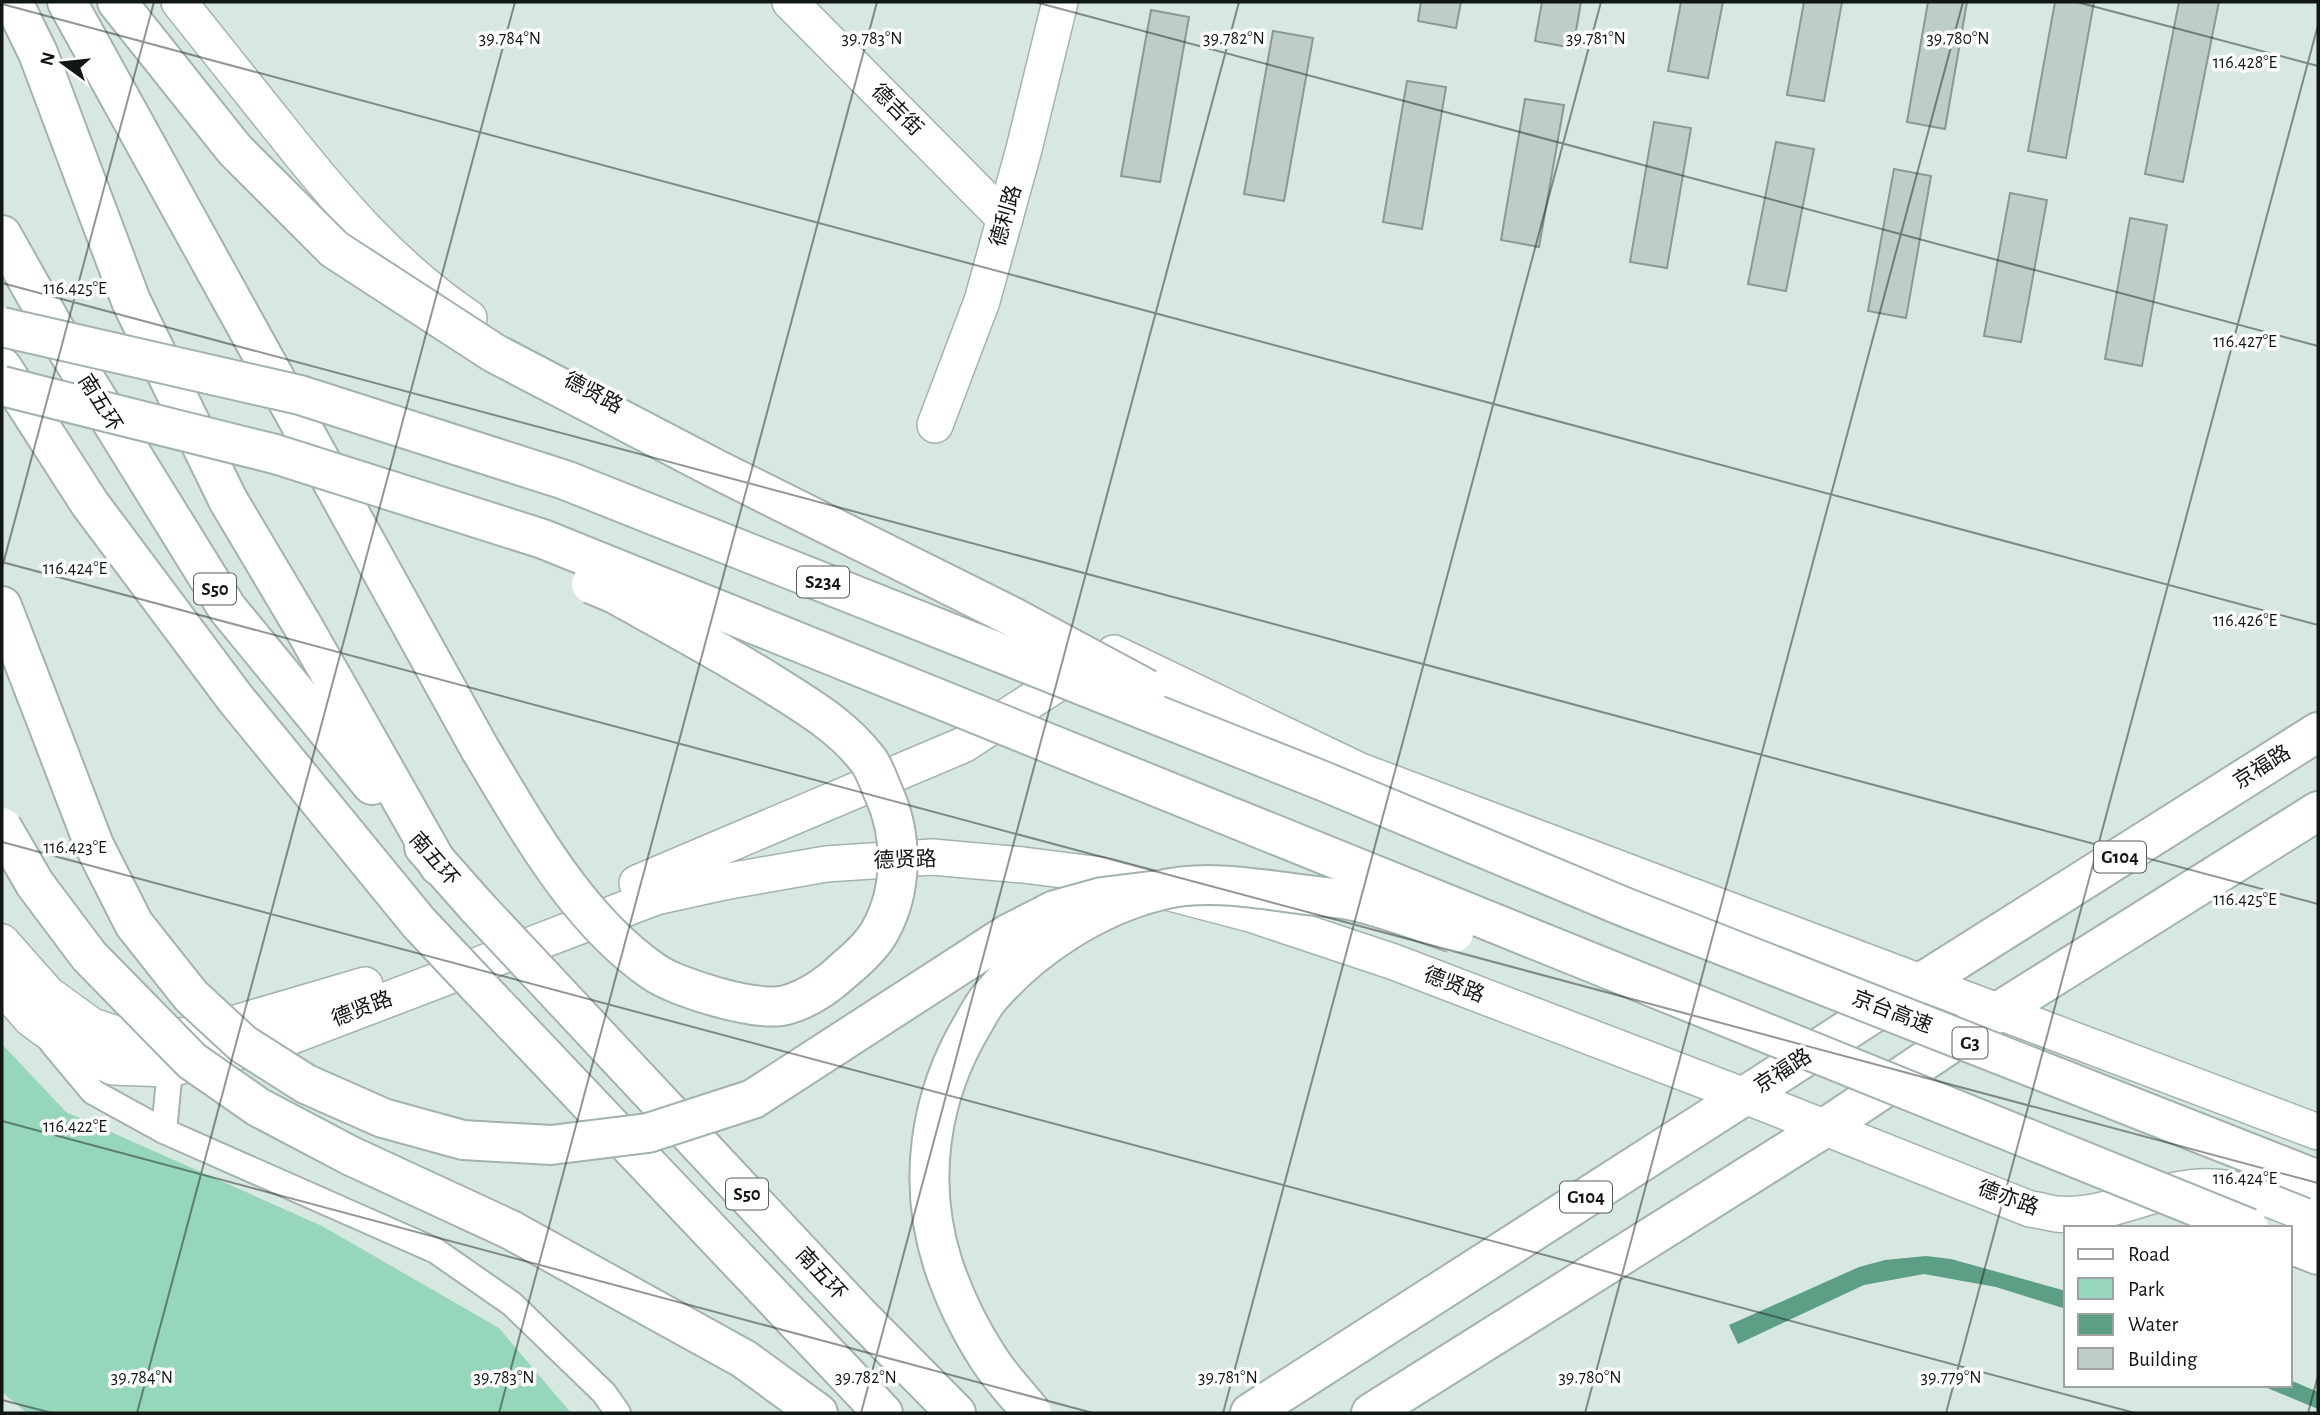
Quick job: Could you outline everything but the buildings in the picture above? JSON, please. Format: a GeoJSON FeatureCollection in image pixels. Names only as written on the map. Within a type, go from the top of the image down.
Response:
{"type":"FeatureCollection","features":[{"type":"Feature","properties":{"kind":"highway"},"geometry":{"type":"LineString","coordinates":[[13,2],[38,53],[131,301],[216,475],[439,866]]}},
{"type":"Feature","properties":{"kind":"highway"},"geometry":{"type":"LineString","coordinates":[[67,2],[480,749],[542,850],[598,923],[656,974],[742,1004],[784,1006],[824,988],[852,963],[879,933],[892,902],[898,837],[889,806],[870,763],[843,731],[749,669],[613,593],[275,454]]}},
{"type":"Feature","properties":{"kind":"highway"},"geometry":{"type":"LineString","coordinates":[[117,2],[235,150],[334,250],[494,353],[718,470],[1011,616],[1322,781]]}},
{"type":"Feature","properties":{"kind":"highway","name":"南五环"},"geometry":{"type":"LineString","coordinates":[[2,235],[61,340],[227,608],[439,866],[859,1314],[956,1413]]}},
{"type":"Feature","properties":{"kind":"highway","name":"S234"},"geometry":{"type":"LineString","coordinates":[[2,327],[300,395],[565,480],[1322,781],[1622,906]]}},
{"type":"Feature","properties":{"kind":"highway","name":"S50"},"geometry":{"type":"LineString","coordinates":[[2,367],[90,505],[235,698],[419,923],[883,1413]]}},
{"type":"Feature","properties":{"kind":"highway"},"geometry":{"type":"LineString","coordinates":[[2,386],[275,454],[543,539],[2244,1226]]}},
{"type":"Feature","properties":{"kind":"highway"},"geometry":{"type":"LineString","coordinates":[[2,607],[94,845],[134,924],[191,996],[243,1044],[306,1084],[383,1118],[463,1140],[551,1145],[648,1133],[753,1099],[1008,934],[1055,911],[1101,897],[1223,884],[1356,901],[1748,1027]]}},
{"type":"Feature","properties":{"kind":"highway","name":"京福路"},"geometry":{"type":"LineString","coordinates":[[1250,1413],[1922,982],[2318,732]]}},
{"type":"Feature","properties":{"kind":"highway"},"geometry":{"type":"LineString","coordinates":[[2,802],[29,873]]}},
{"type":"Feature","properties":{"kind":"highway"},"geometry":{"type":"LineString","coordinates":[[1371,1413],[1826,1127],[1999,1011],[2318,811]]}},
{"type":"Feature","properties":{"kind":"highway"},"geometry":{"type":"LineString","coordinates":[[2,827],[29,873],[89,956],[192,1061],[269,1113],[351,1156],[511,1230],[744,1359],[818,1413]]}},
{"type":"Feature","properties":{"kind":"highway"},"geometry":{"type":"LineString","coordinates":[[1032,1413],[990,1360],[961,1308],[943,1263],[933,1220],[928,1174],[932,1131],[942,1091],[960,1046],[989,999],[1023,963],[1062,934],[1104,911],[1159,890]]}},
{"type":"Feature","properties":{"kind":"highway","name":"京台高速"},"geometry":{"type":"LineString","coordinates":[[1622,906],[2318,1180]]}},
{"type":"Feature","properties":{"kind":"highway"},"geometry":{"type":"LineString","coordinates":[[2292,1245],[2318,1255]]}},
{"type":"Feature","properties":{"kind":"street","name":"德贤路"},"geometry":{"type":"LineString","coordinates":[[179,2],[358,223],[406,269],[450,305],[532,360],[835,519],[1358,770],[1999,1011]]}},
{"type":"Feature","properties":{"kind":"street","name":"德吉街"},"geometry":{"type":"LineString","coordinates":[[790,2],[1005,219]]}},
{"type":"Feature","properties":{"kind":"street","name":"德利路"},"geometry":{"type":"LineString","coordinates":[[935,425],[982,301],[1024,149],[1060,2]]}},
{"type":"Feature","properties":{"kind":"street","name":"德贤路"},"geometry":{"type":"LineString","coordinates":[[2,942],[48,994],[92,1026],[132,1038],[195,1035],[350,990],[659,875],[963,745],[1109,650]]}},
{"type":"Feature","properties":{"kind":"street","name":"德贤路"},"geometry":{"type":"LineString","coordinates":[[2,986],[31,1019],[71,1048],[113,1067],[170,1069],[274,1043],[656,897],[826,864],[932,858],[1023,864],[1102,875],[1250,914],[1394,962],[1826,1127]]}},
{"type":"Feature","properties":{"kind":"street"},"geometry":{"type":"LineString","coordinates":[[1999,1011],[2318,1132]]}},
{"type":"Feature","properties":{"kind":"street"},"geometry":{"type":"LineString","coordinates":[[31,1019],[93,1093],[164,1131],[436,1251],[512,1304],[604,1393],[618,1413]]}},
{"type":"Feature","properties":{"kind":"street"},"geometry":{"type":"LineString","coordinates":[[164,1131],[170,1069]]}},
{"type":"Feature","properties":{"kind":"street","name":"德亦路"},"geometry":{"type":"LineString","coordinates":[[1826,1127],[2030,1209],[2058,1215],[2088,1213],[2197,1187],[2224,1187],[2250,1191],[2318,1219]]}},
{"type":"Feature","properties":{"kind":"green space"},"geometry":{"type":"Polygon","coordinates":[[[2,1044],[66,1112],[322,1226],[499,1328],[571,1413],[27,1413],[2,1392],[2,1044]]]}},
{"type":"Feature","properties":{"kind":"water"},"geometry":{"type":"Polygon","coordinates":[[[1926,1256],[1951,1259],[2064,1290],[2064,1308],[1996,1287],[1924,1274],[1864,1285],[1738,1344],[1729,1325],[1859,1267],[1885,1260],[1926,1256]]]}},
{"type":"Feature","properties":{"kind":"water"},"geometry":{"type":"Polygon","coordinates":[[[2292,1381],[2318,1392],[2318,1409],[2265,1387],[2292,1387],[2292,1381]]]}}]}
